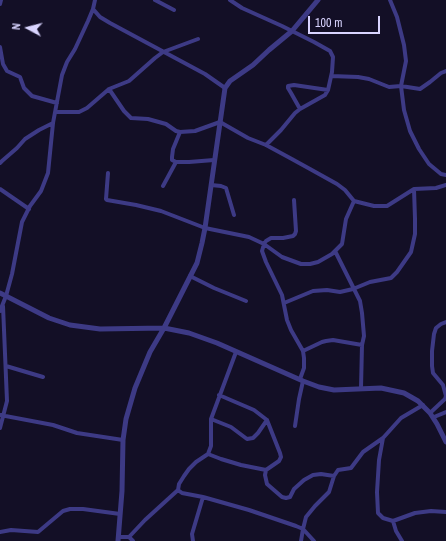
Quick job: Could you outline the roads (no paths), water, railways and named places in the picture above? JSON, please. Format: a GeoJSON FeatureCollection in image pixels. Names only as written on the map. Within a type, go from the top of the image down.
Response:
{"type":"FeatureCollection","features":[{"type":"Feature","properties":{"kind":"street"},"geometry":{"type":"LineString","coordinates":[[0,4],[1,0]]}},
{"type":"Feature","properties":{"kind":"street"},"geometry":{"type":"LineString","coordinates":[[0,311],[3,306],[12,274],[22,222],[41,191],[48,173],[53,123],[62,75],[93,9],[95,0]]}},
{"type":"Feature","properties":{"kind":"street"},"geometry":{"type":"LineString","coordinates":[[155,0],[174,10]]}},
{"type":"Feature","properties":{"kind":"street"},"geometry":{"type":"LineString","coordinates":[[230,0],[242,8],[314,42],[330,51],[333,57],[331,76],[328,90],[325,95],[300,109],[266,145]]}},
{"type":"Feature","properties":{"kind":"street"},"geometry":{"type":"LineString","coordinates":[[236,352],[211,419],[211,446],[208,454],[189,469],[179,484],[178,490],[129,537],[118,539],[122,491],[123,440],[126,419],[135,388],[150,352],[197,263],[205,228],[225,88],[230,81],[253,65],[292,32],[318,0]]}},
{"type":"Feature","properties":{"kind":"street"},"geometry":{"type":"LineString","coordinates":[[390,0],[397,17],[404,45],[406,61],[401,86],[404,110],[410,131],[418,149],[429,164],[441,174],[446,175]]}},
{"type":"Feature","properties":{"kind":"street"},"geometry":{"type":"LineString","coordinates":[[93,9],[105,20],[205,74],[225,88]]}},
{"type":"Feature","properties":{"kind":"street"},"geometry":{"type":"LineString","coordinates":[[56,112],[79,112],[87,108],[109,88],[129,81],[145,66],[164,52],[198,39]]}},
{"type":"Feature","properties":{"kind":"street"},"geometry":{"type":"LineString","coordinates":[[0,47],[7,71],[20,77],[24,88],[32,96],[57,103]]}},
{"type":"Feature","properties":{"kind":"street"},"geometry":{"type":"LineString","coordinates":[[331,76],[358,77],[369,79],[388,87],[401,86],[420,89],[441,72],[446,72]]}},
{"type":"Feature","properties":{"kind":"street"},"geometry":{"type":"LineString","coordinates":[[300,109],[288,86],[294,85],[328,90]]}},
{"type":"Feature","properties":{"kind":"street"},"geometry":{"type":"LineString","coordinates":[[109,88],[124,111],[131,118],[148,119],[166,124],[180,132],[195,131],[220,122],[248,138],[266,145],[337,184],[345,190],[354,201],[374,206],[387,206],[414,189],[436,188],[446,185]]}},
{"type":"Feature","properties":{"kind":"street"},"geometry":{"type":"LineString","coordinates":[[0,163],[25,139],[53,123]]}},
{"type":"Feature","properties":{"kind":"street"},"geometry":{"type":"LineString","coordinates":[[180,132],[173,149],[172,160],[176,162],[214,160]]}},
{"type":"Feature","properties":{"kind":"street"},"geometry":{"type":"LineString","coordinates":[[163,186],[176,162]]}},
{"type":"Feature","properties":{"kind":"street"},"geometry":{"type":"LineString","coordinates":[[108,173],[106,199],[108,200],[161,211],[205,228],[249,238],[264,244],[282,257],[301,264],[318,262],[332,254],[342,244],[346,219],[354,201]]}},
{"type":"Feature","properties":{"kind":"street"},"geometry":{"type":"LineString","coordinates":[[211,185],[226,188],[234,215]]}},
{"type":"Feature","properties":{"kind":"street"},"geometry":{"type":"LineString","coordinates":[[0,189],[29,209]]}},
{"type":"Feature","properties":{"kind":"street"},"geometry":{"type":"LineString","coordinates":[[284,303],[313,291],[327,290],[340,292],[353,289],[370,282],[391,278],[411,252],[415,234],[414,189]]}},
{"type":"Feature","properties":{"kind":"street"},"geometry":{"type":"LineString","coordinates":[[294,200],[295,234],[293,236],[271,238],[266,240],[262,251],[282,295],[291,330],[303,351],[304,368],[295,426]]}},
{"type":"Feature","properties":{"kind":"street"},"geometry":{"type":"LineString","coordinates":[[335,251],[360,301],[364,336],[362,345],[361,388]]}},
{"type":"Feature","properties":{"kind":"street"},"geometry":{"type":"LineString","coordinates":[[190,276],[246,301]]}},
{"type":"Feature","properties":{"kind":"street"},"geometry":{"type":"LineString","coordinates":[[0,293],[48,318],[70,325],[100,329],[164,328],[189,333],[217,343],[319,387],[334,390],[381,388],[404,393],[418,401],[432,415],[446,442]]}},
{"type":"Feature","properties":{"kind":"street"},"geometry":{"type":"LineString","coordinates":[[0,428],[2,415],[7,401],[3,306]]}},
{"type":"Feature","properties":{"kind":"street"},"geometry":{"type":"LineString","coordinates":[[432,415],[446,400],[443,385],[433,373],[432,350],[436,328],[446,322]]}},
{"type":"Feature","properties":{"kind":"street"},"geometry":{"type":"LineString","coordinates":[[303,351],[322,342],[333,340],[362,345]]}},
{"type":"Feature","properties":{"kind":"street"},"geometry":{"type":"LineString","coordinates":[[6,366],[43,377]]}},
{"type":"Feature","properties":{"kind":"street"},"geometry":{"type":"LineString","coordinates":[[219,395],[254,410],[267,420],[281,457],[279,461],[266,470],[264,475],[267,484],[282,497],[290,497],[294,490],[304,480],[314,475],[321,474],[334,476]]}},
{"type":"Feature","properties":{"kind":"street"},"geometry":{"type":"LineString","coordinates":[[301,541],[306,517],[329,492],[334,476],[338,470],[351,468],[363,452],[384,438],[401,418],[423,405]]}},
{"type":"Feature","properties":{"kind":"street"},"geometry":{"type":"LineString","coordinates":[[432,415],[446,412]]}},
{"type":"Feature","properties":{"kind":"street"},"geometry":{"type":"LineString","coordinates":[[2,415],[53,425],[77,433],[123,440]]}},
{"type":"Feature","properties":{"kind":"street"},"geometry":{"type":"LineString","coordinates":[[211,419],[231,427],[247,439],[253,438],[267,420]]}},
{"type":"Feature","properties":{"kind":"street"},"geometry":{"type":"LineString","coordinates":[[384,438],[378,473],[378,513],[383,518],[393,521],[415,513],[431,511],[446,512]]}},
{"type":"Feature","properties":{"kind":"street"},"geometry":{"type":"LineString","coordinates":[[208,454],[241,465],[266,470]]}},
{"type":"Feature","properties":{"kind":"street"},"geometry":{"type":"LineString","coordinates":[[178,490],[182,493],[203,497],[249,510],[296,526],[303,529],[314,541]]}},
{"type":"Feature","properties":{"kind":"street"},"geometry":{"type":"LineString","coordinates":[[193,541],[192,534],[203,497]]}},
{"type":"Feature","properties":{"kind":"street"},"geometry":{"type":"LineString","coordinates":[[0,532],[11,530],[38,532],[64,511],[70,509],[83,508],[120,514]]}},
{"type":"Feature","properties":{"kind":"street"},"geometry":{"type":"LineString","coordinates":[[393,521],[396,531],[402,541]]}},
{"type":"Feature","properties":{"kind":"street"},"geometry":{"type":"LineString","coordinates":[[129,537],[132,541]]}}]}
